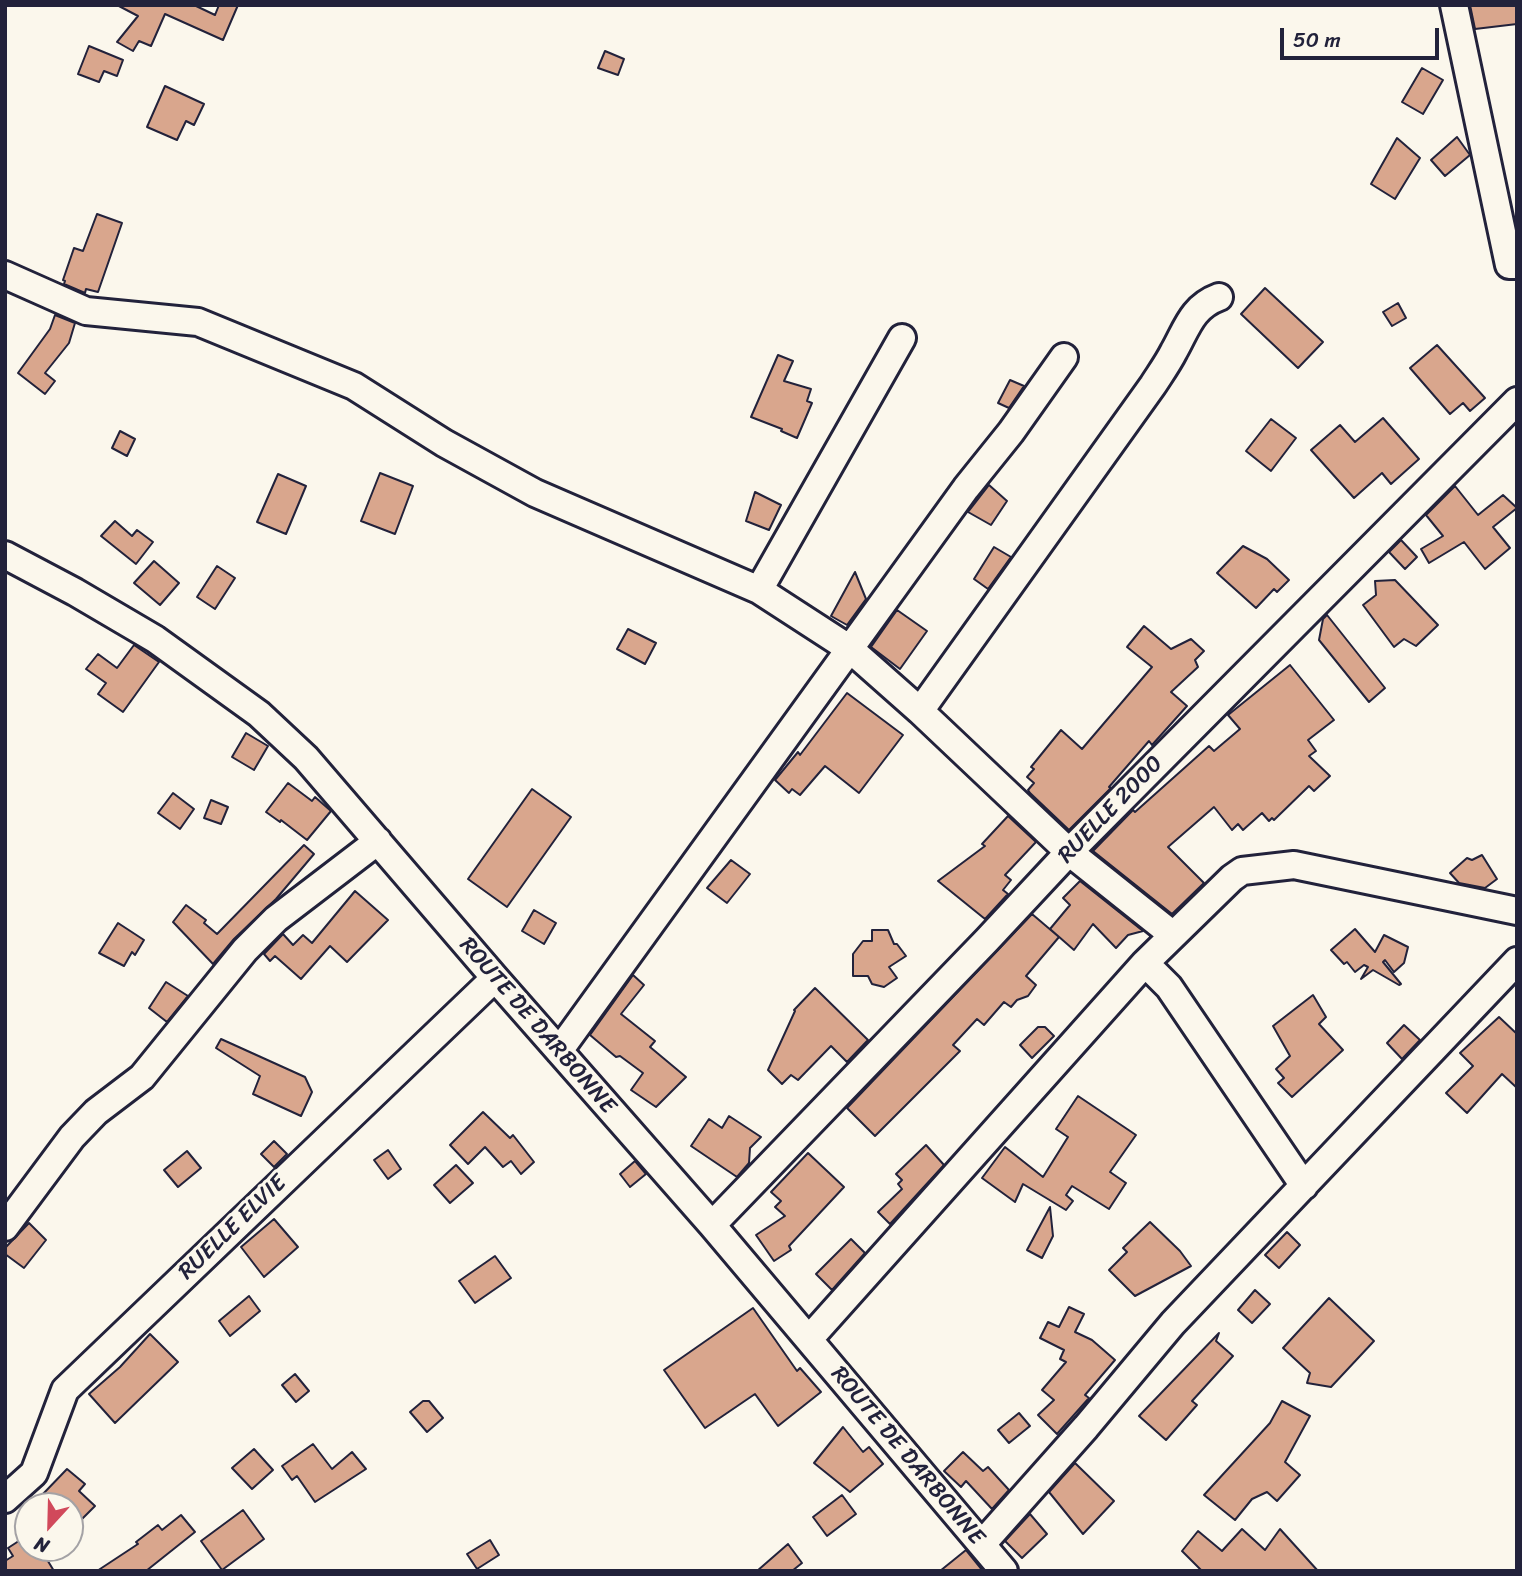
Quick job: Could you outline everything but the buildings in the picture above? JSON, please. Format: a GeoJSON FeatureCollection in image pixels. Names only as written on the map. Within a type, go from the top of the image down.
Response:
{"type":"FeatureCollection","features":[{"type":"Feature","properties":{"kind":"street"},"geometry":{"type":"LineString","coordinates":[[1454,5],[1509,265],[1517,265]]}},
{"type":"Feature","properties":{"kind":"street"},"geometry":{"type":"LineString","coordinates":[[5,275],[86,311],[198,322],[354,386],[444,443],[535,493],[759,590],[850,649],[920,711],[1069,852],[1173,935]]}},
{"type":"Feature","properties":{"kind":"street"},"geometry":{"type":"LineString","coordinates":[[920,711],[1153,385],[1195,312],[1207,301],[1219,297]]}},
{"type":"Feature","properties":{"kind":"street"},"geometry":{"type":"LineString","coordinates":[[759,590],[902,338]]}},
{"type":"Feature","properties":{"kind":"street"},"geometry":{"type":"LineString","coordinates":[[559,1051],[1064,357]]}},
{"type":"Feature","properties":{"kind":"street","name":"RUELLE 2000"},"geometry":{"type":"LineString","coordinates":[[712,1225],[1069,852],[1517,401]]}},
{"type":"Feature","properties":{"kind":"street","name":"ROUTE DE DARBONNE"},"geometry":{"type":"LineString","coordinates":[[5,555],[155,639],[259,713],[306,758],[712,1225],[1004,1571]]}},
{"type":"Feature","properties":{"kind":"street"},"geometry":{"type":"LineString","coordinates":[[5,1227],[77,1131],[104,1105],[142,1077],[253,942],[276,919],[378,841]]}},
{"type":"Feature","properties":{"kind":"street"},"geometry":{"type":"LineString","coordinates":[[809,1339],[1145,963],[1242,871],[1294,866],[1517,911]]}},
{"type":"Feature","properties":{"kind":"street"},"geometry":{"type":"LineString","coordinates":[[982,1544],[1086,1427],[1173,1323],[1517,961]]}},
{"type":"Feature","properties":{"kind":"street"},"geometry":{"type":"LineString","coordinates":[[1145,963],[1168,987],[1304,1186]]}},
{"type":"Feature","properties":{"kind":"street","name":"RUELLE ELVIE"},"geometry":{"type":"LineString","coordinates":[[5,1499],[34,1473],[65,1390],[495,978]]}}]}
